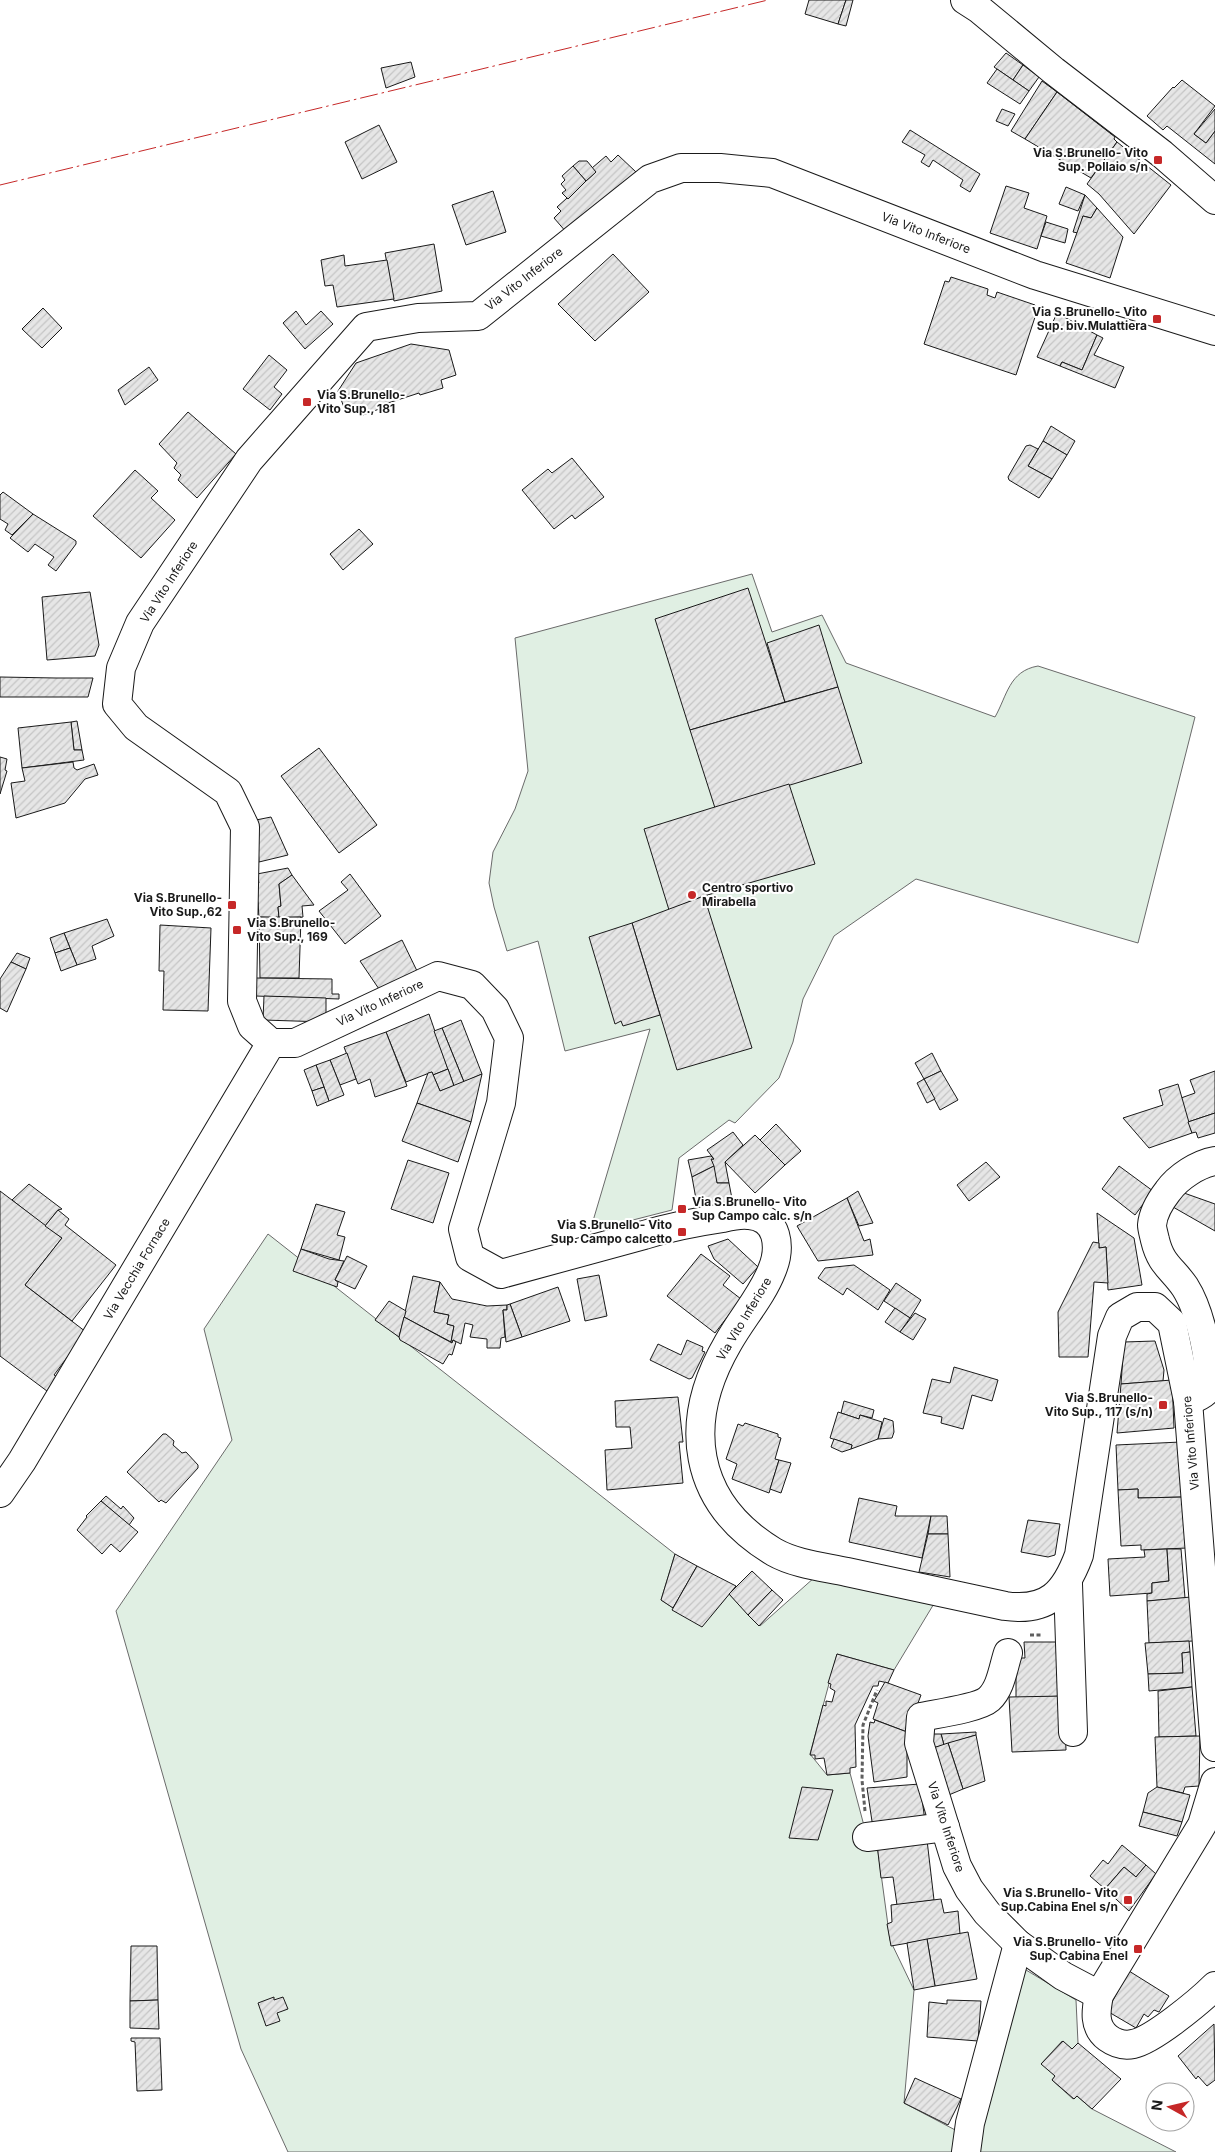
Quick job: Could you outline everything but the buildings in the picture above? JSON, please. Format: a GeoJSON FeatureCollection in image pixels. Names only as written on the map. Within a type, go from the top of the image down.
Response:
{"type":"FeatureCollection","features":[{"type":"Feature","properties":{"kind":"street"},"geometry":{"type":"LineString","coordinates":[[965,0],[979,9],[1054,72],[1162,154],[1215,200]]}},
{"type":"Feature","properties":{"kind":"street","name":"Via Vito Inferiore"},"geometry":{"type":"LineString","coordinates":[[1215,331],[1035,275],[772,174],[720,168],[681,168],[650,179],[478,316],[418,318],[366,327],[249,460],[140,624],[121,668],[118,704],[136,727],[228,792],[245,827],[242,1001],[252,1026],[271,1043],[295,1043],[438,976],[472,986],[495,1009],[510,1038],[501,1103],[463,1229],[470,1257],[501,1274],[685,1223],[750,1214],[762,1218],[772,1225],[777,1237],[778,1253],[772,1271],[727,1343],[712,1374],[701,1415],[700,1436],[701,1456],[712,1488],[720,1501],[749,1533],[775,1552],[812,1564],[1019,1608],[1032,1607],[1046,1602],[1068,1584],[1080,1556],[1112,1336],[1120,1317],[1137,1307],[1154,1308],[1172,1323],[1188,1402],[1215,1747]]}},
{"type":"Feature","properties":{"kind":"street","name":"Via Vecchia Fornace"},"geometry":{"type":"LineString","coordinates":[[0,1493],[27,1453],[271,1043]]}},
{"type":"Feature","properties":{"kind":"street"},"geometry":{"type":"LineString","coordinates":[[1188,1402],[1204,1392],[1211,1375],[1207,1340],[1197,1309],[1184,1286],[1170,1271],[1158,1253],[1152,1226],[1160,1202],[1175,1182],[1208,1162],[1215,1161]]}},
{"type":"Feature","properties":{"kind":"street"},"geometry":{"type":"LineString","coordinates":[[1068,1584],[1073,1732]]}},
{"type":"Feature","properties":{"kind":"street","name":"Via Vito Inferiore"},"geometry":{"type":"LineString","coordinates":[[1008,1653],[998,1686],[988,1700],[969,1707],[921,1717],[919,1743],[957,1866],[969,1890],[987,1913],[1018,1944],[1063,1976],[1098,1995]]}},
{"type":"Feature","properties":{"kind":"street"},"geometry":{"type":"LineString","coordinates":[[1215,1782],[1202,1826],[1098,1995],[1095,2013],[1098,2026],[1106,2036],[1117,2044],[1132,2044],[1147,2039],[1215,1986]]}},
{"type":"Feature","properties":{"kind":"street"},"geometry":{"type":"LineString","coordinates":[[867,1837],[945,1827]]}},
{"type":"Feature","properties":{"kind":"street"},"geometry":{"type":"LineString","coordinates":[[966,2152],[970,2123],[1018,1944]]}},
{"type":"Feature","properties":{"kind":"path"},"geometry":{"type":"LineString","coordinates":[[867,1837],[862,1780],[863,1725],[877,1690]]}},
{"type":"Feature","properties":{"kind":"green space","name":"Centro sportivo Mirabella"},"geometry":{"type":"Polygon","coordinates":[[[752,574],[772,632],[822,615],[846,663],[995,717],[1015,679],[1028,669],[1038,666],[1195,717],[1138,943],[916,879],[834,936],[803,999],[793,1042],[779,1078],[735,1123],[729,1120],[679,1158],[672,1210],[590,1231],[650,1029],[565,1051],[538,941],[507,951],[489,883],[493,852],[515,809],[528,771],[515,638],[752,574]]]}},
{"type":"Feature","properties":{"kind":"green space"},"geometry":{"type":"Polygon","coordinates":[[[268,1234],[675,1554],[661,1600],[702,1626],[729,1594],[760,1626],[815,1577],[935,1602],[894,1670],[837,1654],[810,1754],[827,1775],[850,1773],[867,1837],[877,1844],[890,1940],[914,1990],[904,2103],[959,2132],[1011,1961],[1076,2000],[1078,2043],[1072,2049],[1062,2041],[1042,2063],[1055,2076],[1052,2080],[1073,2099],[1077,2096],[1092,2109],[1176,2152],[288,2152],[241,2049],[116,1611],[232,1440],[204,1329],[268,1234]]]}},
{"type":"Feature","properties":{"kind":"power"},"geometry":{"type":"LineString","coordinates":[[0,185],[768,0]]}},
{"type":"Feature","properties":{"kind":"place","name":"Via S.Brunello- Vito Sup. Pollaio s/n"},"geometry":{"type":"Point","coordinates":[1158,160]}},
{"type":"Feature","properties":{"kind":"place","name":"Via S.Brunello- Vito Sup. biv.Mulattiera"},"geometry":{"type":"Point","coordinates":[1157,319]}},
{"type":"Feature","properties":{"kind":"place","name":"Via S.Brunello- Vito Sup., 181"},"geometry":{"type":"Point","coordinates":[307,402]}},
{"type":"Feature","properties":{"kind":"place","name":"Centro sportivo Mirabella"},"geometry":{"type":"Point","coordinates":[692,895]}},
{"type":"Feature","properties":{"kind":"place","name":"Via S.Brunello- Vito Sup.,62"},"geometry":{"type":"Point","coordinates":[232,905]}},
{"type":"Feature","properties":{"kind":"place","name":"Via S.Brunello- Vito Sup., 169"},"geometry":{"type":"Point","coordinates":[237,930]}},
{"type":"Feature","properties":{"kind":"place","name":"Via S.Brunello- Vito Sup Campo calc. s/n"},"geometry":{"type":"Point","coordinates":[682,1209]}},
{"type":"Feature","properties":{"kind":"place","name":"Via S.Brunello- Vito Sup. Campo calcetto"},"geometry":{"type":"Point","coordinates":[682,1232]}},
{"type":"Feature","properties":{"kind":"place","name":"Via S.Brunello- Vito Sup., 117 (s/n)"},"geometry":{"type":"Point","coordinates":[1163,1405]}},
{"type":"Feature","properties":{"kind":"place","name":"Via S.Brunello- Vito Sup.Cabina Enel s/n"},"geometry":{"type":"Point","coordinates":[1128,1900]}},
{"type":"Feature","properties":{"kind":"place","name":"Via S.Brunello- Vito Sup. Cabina Enel"},"geometry":{"type":"Point","coordinates":[1138,1949]}}]}
